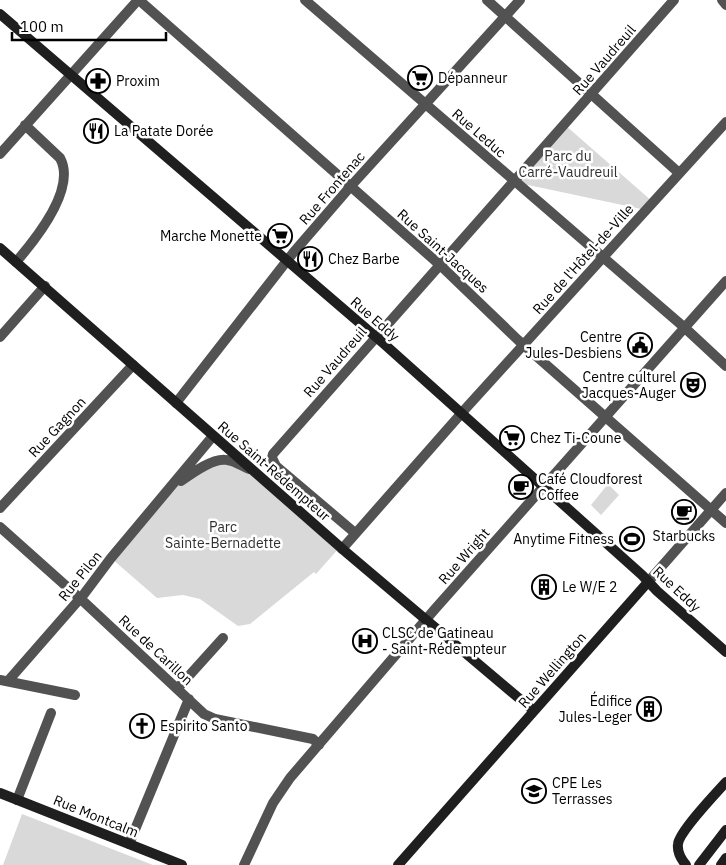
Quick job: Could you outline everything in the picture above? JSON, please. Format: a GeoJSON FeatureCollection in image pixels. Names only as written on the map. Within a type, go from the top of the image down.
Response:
{"type":"FeatureCollection","features":[{"type":"Feature","properties":{"kind":"main road","name":"Rue Eddy"},"geometry":{"type":"LineString","coordinates":[[0,14],[376,337],[544,486],[657,592],[726,652]]}},
{"type":"Feature","properties":{"kind":"main road","name":"Rue Saint-Rédempteur"},"geometry":{"type":"LineString","coordinates":[[0,248],[342,549],[534,711]]}},
{"type":"Feature","properties":{"kind":"main road","name":"Rue Wellington"},"geometry":{"type":"LineString","coordinates":[[398,865],[648,582]]}},
{"type":"Feature","properties":{"kind":"main road"},"geometry":{"type":"LineString","coordinates":[[686,865],[680,857],[678,847],[681,835],[726,782]]}},
{"type":"Feature","properties":{"kind":"main road","name":"Rue Montcalm"},"geometry":{"type":"LineString","coordinates":[[0,793],[182,865]]}},
{"type":"Feature","properties":{"kind":"main road"},"geometry":{"type":"LineString","coordinates":[[699,865],[726,830]]}},
{"type":"Feature","properties":{"kind":"main road"},"geometry":{"type":"LineString","coordinates":[[721,865],[726,858]]}},
{"type":"Feature","properties":{"kind":"street"},"geometry":{"type":"LineString","coordinates":[[0,154],[139,0]]}},
{"type":"Feature","properties":{"kind":"street","name":"Rue Saint-Jacques"},"geometry":{"type":"LineString","coordinates":[[139,0],[440,265],[524,344],[726,523]]}},
{"type":"Feature","properties":{"kind":"street","name":"Rue Leduc"},"geometry":{"type":"LineString","coordinates":[[306,0],[514,182],[685,328],[726,366]]}},
{"type":"Feature","properties":{"kind":"street"},"geometry":{"type":"LineString","coordinates":[[487,0],[679,173]]}},
{"type":"Feature","properties":{"kind":"street","name":"Rue Frontenac"},"geometry":{"type":"LineString","coordinates":[[176,404],[286,261],[350,187],[520,0]]}},
{"type":"Feature","properties":{"kind":"street","name":"Rue Vaudreuil"},"geometry":{"type":"LineString","coordinates":[[355,533],[276,466],[272,458],[276,450],[674,0]]}},
{"type":"Feature","properties":{"kind":"street"},"geometry":{"type":"LineString","coordinates":[[722,0],[726,5]]}},
{"type":"Feature","properties":{"kind":"street","name":"Rue de l'Hôtel-de-Ville"},"geometry":{"type":"LineString","coordinates":[[342,549],[524,344],[726,122]]}},
{"type":"Feature","properties":{"kind":"street"},"geometry":{"type":"LineString","coordinates":[[16,262],[45,224],[56,202],[64,176],[63,164],[60,158],[26,125]]}},
{"type":"Feature","properties":{"kind":"street","name":"Rue Wright"},"geometry":{"type":"LineString","coordinates":[[244,865],[281,789],[426,619],[726,281]]}},
{"type":"Feature","properties":{"kind":"street"},"geometry":{"type":"LineString","coordinates":[[0,337],[44,286]]}},
{"type":"Feature","properties":{"kind":"street","name":"Rue Gagnon"},"geometry":{"type":"LineString","coordinates":[[0,508],[133,365]]}},
{"type":"Feature","properties":{"kind":"street","name":"Rue Pilon"},"geometry":{"type":"LineString","coordinates":[[4,680],[80,599],[212,436]]}},
{"type":"Feature","properties":{"kind":"street","name":"Rue Pilon"},"geometry":{"type":"LineString","coordinates":[[172,487],[206,465],[220,460],[227,460],[251,470]]}},
{"type":"Feature","properties":{"kind":"street","name":"Rue Wellington"},"geometry":{"type":"LineString","coordinates":[[648,582],[726,493]]}},
{"type":"Feature","properties":{"kind":"street","name":"Rue de Carillon"},"geometry":{"type":"LineString","coordinates":[[0,527],[209,717],[313,739],[319,745]]}},
{"type":"Feature","properties":{"kind":"street"},"geometry":{"type":"LineString","coordinates":[[177,689],[223,638]]}},
{"type":"Feature","properties":{"kind":"street"},"geometry":{"type":"LineString","coordinates":[[4,680],[74,695]]}},
{"type":"Feature","properties":{"kind":"street"},"geometry":{"type":"LineString","coordinates":[[130,844],[188,699]]}},
{"type":"Feature","properties":{"kind":"street"},"geometry":{"type":"LineString","coordinates":[[17,800],[51,713]]}},
{"type":"Feature","properties":{"kind":"green space","name":"Parc du Carré-Vaudreuil"},"geometry":{"type":"Polygon","coordinates":[[[565,125],[653,202],[646,210],[514,182],[565,125]]]}},
{"type":"Feature","properties":{"kind":"green space","name":"Parc Sainte-Bernadette"},"geometry":{"type":"Polygon","coordinates":[[[237,463],[340,547],[316,574],[314,572],[250,624],[238,626],[200,599],[183,595],[157,598],[111,558],[172,487],[206,465],[237,463]]]}},
{"type":"Feature","properties":{"kind":"green space"},"geometry":{"type":"Polygon","coordinates":[[[608,484],[619,495],[601,515],[591,505],[608,484]]]}},
{"type":"Feature","properties":{"kind":"green space"},"geometry":{"type":"Polygon","coordinates":[[[22,814],[153,865],[3,865],[22,814]]]}},
{"type":"Feature","properties":{"kind":"place","name":"Dépanneur"},"geometry":{"type":"Point","coordinates":[420,78]}},
{"type":"Feature","properties":{"kind":"place","name":"Proxim"},"geometry":{"type":"Point","coordinates":[98,81]}},
{"type":"Feature","properties":{"kind":"place","name":"La Patate Dorée"},"geometry":{"type":"Point","coordinates":[96,131]}},
{"type":"Feature","properties":{"kind":"place","name":"Marche Monette"},"geometry":{"type":"Point","coordinates":[280,236]}},
{"type":"Feature","properties":{"kind":"place","name":"Chez Barbe"},"geometry":{"type":"Point","coordinates":[310,259]}},
{"type":"Feature","properties":{"kind":"place","name":"Centre Jules-Desbiens"},"geometry":{"type":"Point","coordinates":[640,345]}},
{"type":"Feature","properties":{"kind":"place","name":"Centre culturel Jacques-Auger"},"geometry":{"type":"Point","coordinates":[693,385]}},
{"type":"Feature","properties":{"kind":"place","name":"Chez Ti-Coune"},"geometry":{"type":"Point","coordinates":[512,438]}},
{"type":"Feature","properties":{"kind":"place","name":"Café Cloudforest Coffee"},"geometry":{"type":"Point","coordinates":[521,487]}},
{"type":"Feature","properties":{"kind":"place","name":"Starbucks"},"geometry":{"type":"Point","coordinates":[684,512]}},
{"type":"Feature","properties":{"kind":"place","name":"Anytime Fitness"},"geometry":{"type":"Point","coordinates":[632,539]}},
{"type":"Feature","properties":{"kind":"place","name":"Le W/E 2"},"geometry":{"type":"Point","coordinates":[544,587]}},
{"type":"Feature","properties":{"kind":"place","name":"CLSC de Gatineau - Saint-Rédempteur"},"geometry":{"type":"Point","coordinates":[365,641]}},
{"type":"Feature","properties":{"kind":"place","name":"Édifice Jules-Leger"},"geometry":{"type":"Point","coordinates":[649,709]}},
{"type":"Feature","properties":{"kind":"place","name":"Espirito Santo"},"geometry":{"type":"Point","coordinates":[142,726]}},
{"type":"Feature","properties":{"kind":"place","name":"CPE Les Terrasses"},"geometry":{"type":"Point","coordinates":[534,791]}}]}
